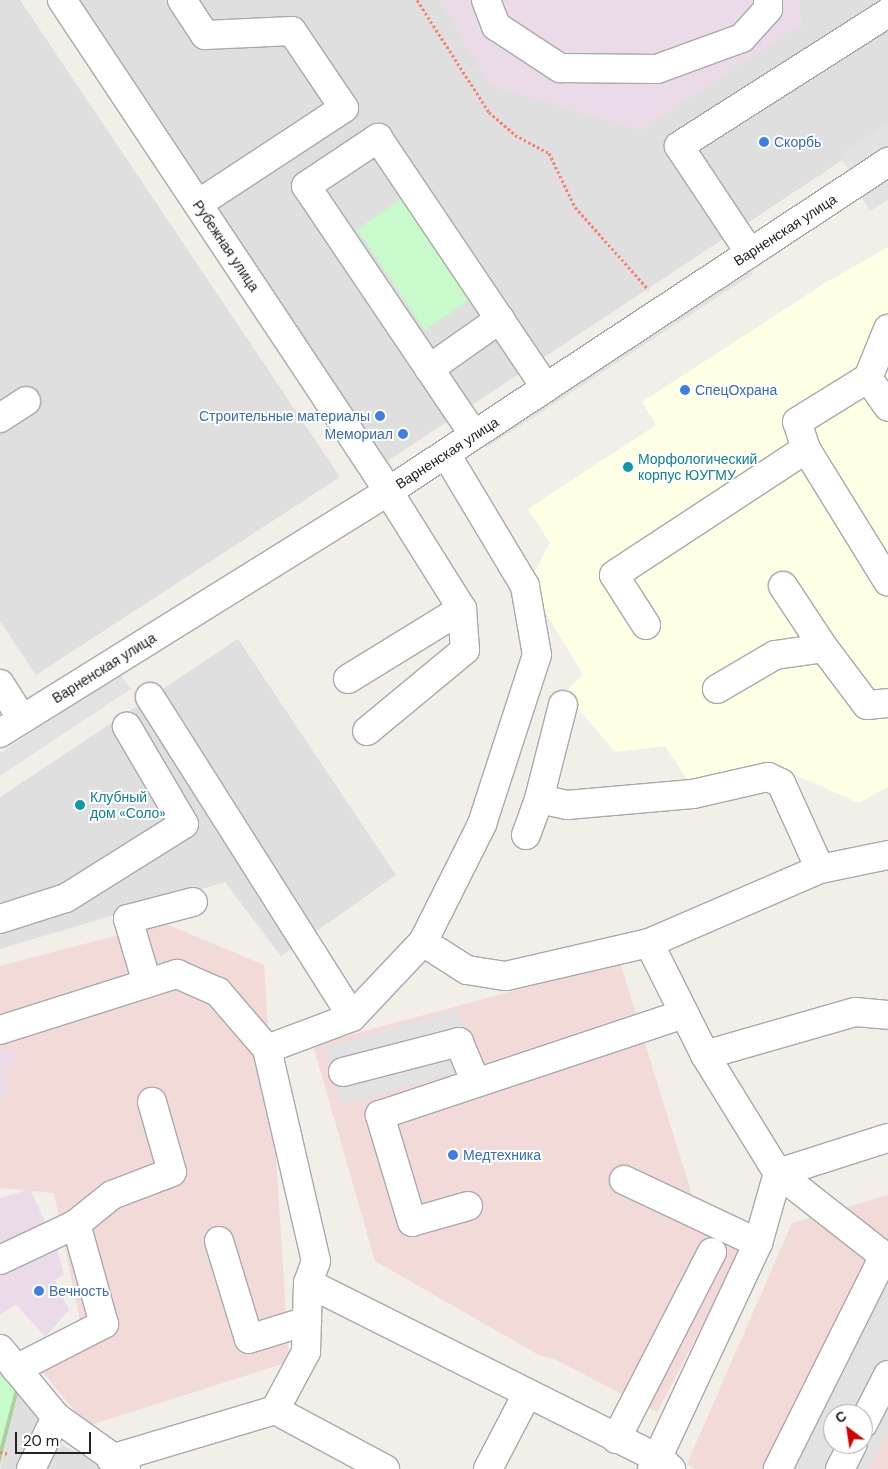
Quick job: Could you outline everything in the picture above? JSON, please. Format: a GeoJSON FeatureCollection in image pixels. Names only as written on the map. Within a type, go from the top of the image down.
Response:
{"type":"FeatureCollection","features":[{"type":"Feature","properties":{"kind":"street","name":"Рубежная улица"},"geometry":{"type":"LineString","coordinates":[[62,0],[389,491],[462,609]]}},
{"type":"Feature","properties":{"kind":"street"},"geometry":{"type":"LineString","coordinates":[[182,0],[205,35],[292,31],[344,108],[198,204]]}},
{"type":"Feature","properties":{"kind":"street"},"geometry":{"type":"LineString","coordinates":[[486,0],[496,26],[560,68],[656,69],[742,38],[768,9],[768,0]]}},
{"type":"Feature","properties":{"kind":"street"},"geometry":{"type":"LineString","coordinates":[[750,253],[680,146],[888,13]]}},
{"type":"Feature","properties":{"kind":"street"},"geometry":{"type":"LineString","coordinates":[[474,435],[306,186],[378,138],[546,388]]}},
{"type":"Feature","properties":{"kind":"street","name":"Варненская улица"},"geometry":{"type":"LineString","coordinates":[[0,733],[389,491],[888,162]]}},
{"type":"Feature","properties":{"kind":"street"},"geometry":{"type":"LineString","coordinates":[[430,369],[500,319]]}},
{"type":"Feature","properties":{"kind":"street"},"geometry":{"type":"LineString","coordinates":[[888,329],[868,378],[797,422],[806,449],[888,582]]}},
{"type":"Feature","properties":{"kind":"street"},"geometry":{"type":"LineString","coordinates":[[868,378],[888,407]]}},
{"type":"Feature","properties":{"kind":"street"},"geometry":{"type":"LineString","coordinates":[[0,418],[26,401]]}},
{"type":"Feature","properties":{"kind":"street"},"geometry":{"type":"LineString","coordinates":[[646,625],[614,575],[806,449]]}},
{"type":"Feature","properties":{"kind":"street"},"geometry":{"type":"LineString","coordinates":[[267,1049],[352,1017],[423,942],[482,824],[537,655],[525,586],[446,454]]}},
{"type":"Feature","properties":{"kind":"street"},"geometry":{"type":"LineString","coordinates":[[783,586],[824,648],[867,705],[888,704]]}},
{"type":"Feature","properties":{"kind":"street"},"geometry":{"type":"LineString","coordinates":[[348,679],[462,609],[466,650],[368,731]]}},
{"type":"Feature","properties":{"kind":"street"},"geometry":{"type":"LineString","coordinates":[[717,689],[775,655],[824,648]]}},
{"type":"Feature","properties":{"kind":"street"},"geometry":{"type":"LineString","coordinates":[[0,684],[22,719]]}},
{"type":"Feature","properties":{"kind":"street"},"geometry":{"type":"LineString","coordinates":[[150,697],[352,1017]]}},
{"type":"Feature","properties":{"kind":"street"},"geometry":{"type":"LineString","coordinates":[[526,835],[539,799],[563,706]]}},
{"type":"Feature","properties":{"kind":"street"},"geometry":{"type":"LineString","coordinates":[[0,919],[66,898],[184,824],[127,727]]}},
{"type":"Feature","properties":{"kind":"street"},"geometry":{"type":"LineString","coordinates":[[539,799],[566,805],[693,794],[768,777],[781,783],[820,869]]}},
{"type":"Feature","properties":{"kind":"street"},"geometry":{"type":"LineString","coordinates":[[423,942],[467,970],[506,976],[649,942],[820,869],[888,855]]}},
{"type":"Feature","properties":{"kind":"street"},"geometry":{"type":"LineString","coordinates":[[147,983],[128,919],[193,902]]}},
{"type":"Feature","properties":{"kind":"street"},"geometry":{"type":"LineString","coordinates":[[649,942],[683,1014],[705,1055],[778,1173],[884,1256],[778,1469]]}},
{"type":"Feature","properties":{"kind":"street"},"geometry":{"type":"LineString","coordinates":[[0,1030],[177,974],[218,992],[267,1049],[316,1262],[308,1283],[306,1352],[275,1410],[120,1464],[56,1417],[8,1359],[104,1324],[76,1224]]}},
{"type":"Feature","properties":{"kind":"street"},"geometry":{"type":"LineString","coordinates":[[705,1055],[855,1012],[888,1015]]}},
{"type":"Feature","properties":{"kind":"street"},"geometry":{"type":"LineString","coordinates":[[468,1206],[412,1222],[380,1115],[683,1014]]}},
{"type":"Feature","properties":{"kind":"street"},"geometry":{"type":"LineString","coordinates":[[343,1072],[459,1042],[476,1083]]}},
{"type":"Feature","properties":{"kind":"street"},"geometry":{"type":"LineString","coordinates":[[0,1260],[76,1224],[112,1195],[172,1172],[152,1102]]}},
{"type":"Feature","properties":{"kind":"street"},"geometry":{"type":"LineString","coordinates":[[778,1173],[888,1138]]}},
{"type":"Feature","properties":{"kind":"street"},"geometry":{"type":"LineString","coordinates":[[308,1283],[616,1439],[661,1466],[758,1243],[778,1173]]}},
{"type":"Feature","properties":{"kind":"street"},"geometry":{"type":"LineString","coordinates":[[624,1180],[758,1243]]}},
{"type":"Feature","properties":{"kind":"street"},"geometry":{"type":"LineString","coordinates":[[219,1241],[249,1339],[307,1321]]}},
{"type":"Feature","properties":{"kind":"street"},"geometry":{"type":"LineString","coordinates":[[616,1439],[712,1252]]}},
{"type":"Feature","properties":{"kind":"street"},"geometry":{"type":"LineString","coordinates":[[873,1404],[888,1374]]}},
{"type":"Feature","properties":{"kind":"street"},"geometry":{"type":"LineString","coordinates":[[488,1469],[527,1394]]}},
{"type":"Feature","properties":{"kind":"street"},"geometry":{"type":"LineString","coordinates":[[275,1410],[385,1469]]}},
{"type":"Feature","properties":{"kind":"street"},"geometry":{"type":"LineString","coordinates":[[27,1465],[56,1417]]}},
{"type":"Feature","properties":{"kind":"street"},"geometry":{"type":"LineString","coordinates":[[840,1469],[848,1454]]}},
{"type":"Feature","properties":{"kind":"path"},"geometry":{"type":"LineString","coordinates":[[416,0],[489,112],[516,135],[549,153],[575,207],[649,289]]}},
{"type":"Feature","properties":{"kind":"path"},"geometry":{"type":"LineString","coordinates":[[0,1452],[27,1465]]}},
{"type":"Feature","properties":{"kind":"shaded area"},"geometry":{"type":"Polygon","coordinates":[[[0,0],[20,0],[340,477],[36,675],[0,621],[0,0]]]}},
{"type":"Feature","properties":{"kind":"shaded area"},"geometry":{"type":"Polygon","coordinates":[[[79,0],[440,0],[490,85],[801,25],[798,0],[888,0],[888,130],[386,462],[79,0]]]}},
{"type":"Feature","properties":{"kind":"shaded area"},"geometry":{"type":"Polygon","coordinates":[[[440,0],[798,0],[801,25],[640,130],[490,85],[440,0]]]}},
{"type":"Feature","properties":{"kind":"shaded area"},"geometry":{"type":"Polygon","coordinates":[[[888,123],[888,146],[849,170],[839,155],[888,123]]]}},
{"type":"Feature","properties":{"kind":"shaded area"},"geometry":{"type":"Polygon","coordinates":[[[888,175],[888,200],[870,211],[859,193],[888,175]]]}},
{"type":"Feature","properties":{"kind":"shaded area"},"geometry":{"type":"Polygon","coordinates":[[[888,247],[888,787],[859,803],[787,771],[690,784],[665,746],[615,752],[565,693],[583,674],[528,584],[550,543],[528,509],[656,425],[642,402],[822,285],[888,247]]]}},
{"type":"Feature","properties":{"kind":"shaded area"},"geometry":{"type":"Polygon","coordinates":[[[744,262],[753,274],[486,448],[478,435],[744,262]]]}},
{"type":"Feature","properties":{"kind":"shaded area"},"geometry":{"type":"Polygon","coordinates":[[[238,639],[396,875],[281,956],[225,882],[0,949],[0,797],[238,639]]]}},
{"type":"Feature","properties":{"kind":"shaded area"},"geometry":{"type":"Polygon","coordinates":[[[120,674],[131,689],[0,776],[0,753],[120,674]]]}},
{"type":"Feature","properties":{"kind":"shaded area"},"geometry":{"type":"Polygon","coordinates":[[[164,923],[264,965],[289,1362],[87,1426],[23,1348],[80,1321],[54,1193],[0,1188],[0,966],[164,923]]]}},
{"type":"Feature","properties":{"kind":"shaded area"},"geometry":{"type":"Polygon","coordinates":[[[620,962],[692,1195],[671,1210],[743,1248],[657,1412],[554,1359],[539,1355],[375,1261],[313,1045],[620,962]]]}},
{"type":"Feature","properties":{"kind":"shaded area"},"geometry":{"type":"Polygon","coordinates":[[[458,1009],[474,1067],[341,1105],[325,1048],[458,1009]]]}},
{"type":"Feature","properties":{"kind":"shaded area"},"geometry":{"type":"Polygon","coordinates":[[[12,1048],[16,1066],[3,1071],[10,1093],[0,1096],[0,1051],[12,1048]]]}},
{"type":"Feature","properties":{"kind":"shaded area"},"geometry":{"type":"Polygon","coordinates":[[[30,1189],[57,1248],[64,1274],[55,1280],[69,1310],[45,1337],[16,1304],[0,1315],[0,1198],[30,1189]]]}},
{"type":"Feature","properties":{"kind":"shaded area"},"geometry":{"type":"Polygon","coordinates":[[[888,1195],[888,1469],[696,1469],[687,1464],[792,1223],[888,1195]]]}},
{"type":"Feature","properties":{"kind":"shaded area"},"geometry":{"type":"Polygon","coordinates":[[[881,1235],[888,1239],[888,1431],[869,1469],[762,1469],[881,1235]]]}},
{"type":"Feature","properties":{"kind":"shaded area"},"geometry":{"type":"Polygon","coordinates":[[[18,1393],[58,1443],[110,1469],[0,1469],[18,1393]]]}},
{"type":"Feature","properties":{"kind":"green space"},"geometry":{"type":"Polygon","coordinates":[[[403,198],[471,299],[425,330],[357,229],[403,198]]]}},
{"type":"Feature","properties":{"kind":"green space"},"geometry":{"type":"Polygon","coordinates":[[[0,1360],[17,1382],[0,1447],[0,1360]]]}},
{"type":"Feature","properties":{"kind":"green space"},"geometry":{"type":"Polygon","coordinates":[[[0,1371],[18,1393],[0,1465],[0,1371]]]}},
{"type":"Feature","properties":{"kind":"place","name":"Скорбь"},"geometry":{"type":"Point","coordinates":[764,142]}},
{"type":"Feature","properties":{"kind":"place","name":"СпецОхрана"},"geometry":{"type":"Point","coordinates":[685,390]}},
{"type":"Feature","properties":{"kind":"place","name":"Строительные материалы"},"geometry":{"type":"Point","coordinates":[380,416]}},
{"type":"Feature","properties":{"kind":"place","name":"Мемориал"},"geometry":{"type":"Point","coordinates":[403,434]}},
{"type":"Feature","properties":{"kind":"place","name":"Морфологический корпус ЮУГМУ"},"geometry":{"type":"Point","coordinates":[628,467]}},
{"type":"Feature","properties":{"kind":"place","name":"Клубный дом «Соло»"},"geometry":{"type":"Point","coordinates":[80,805]}},
{"type":"Feature","properties":{"kind":"place","name":"Медтехника"},"geometry":{"type":"Point","coordinates":[453,1155]}},
{"type":"Feature","properties":{"kind":"place","name":"Вечность"},"geometry":{"type":"Point","coordinates":[39,1291]}}]}
